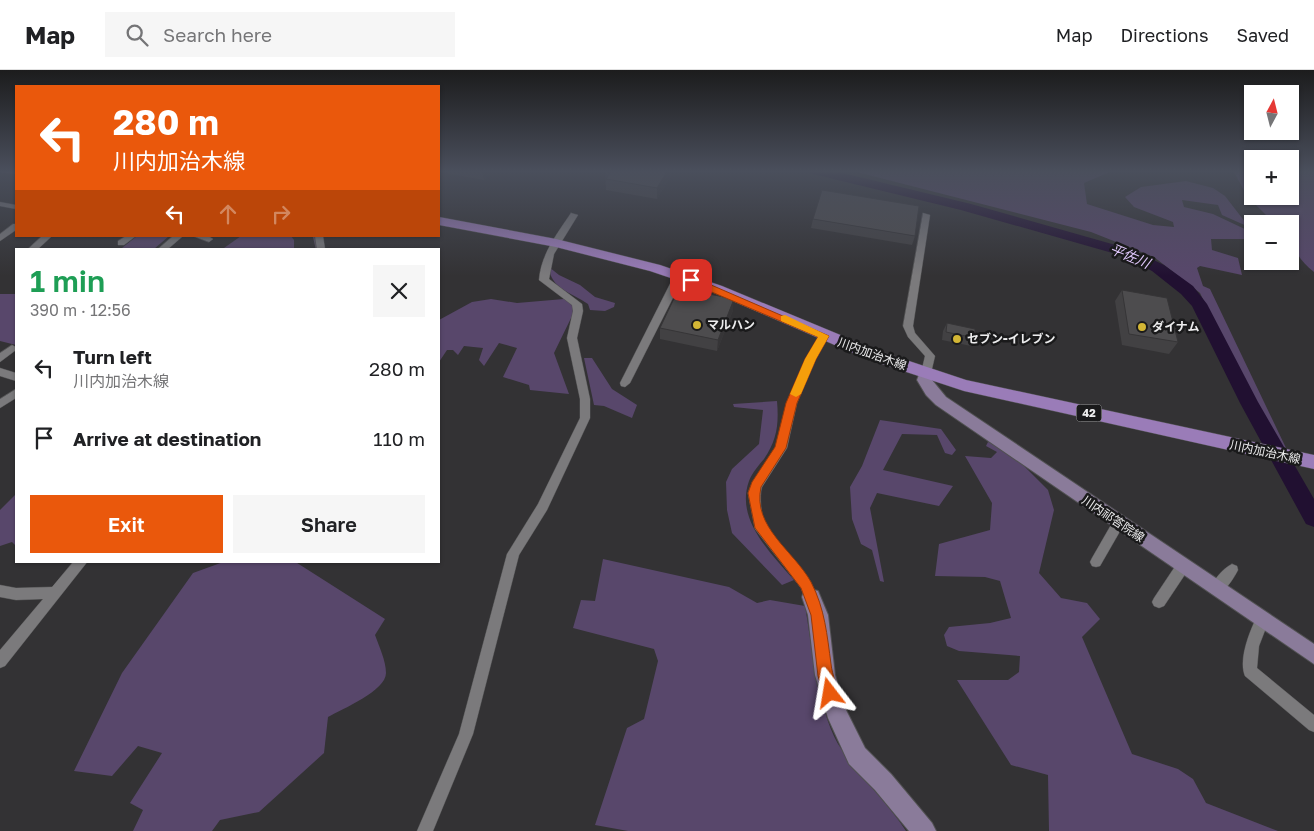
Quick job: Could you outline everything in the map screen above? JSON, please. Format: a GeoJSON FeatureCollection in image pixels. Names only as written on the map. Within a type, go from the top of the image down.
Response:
{"type":"FeatureCollection","features":[{"type":"Feature","properties":{"kind":"main road","name":"川内加治木線"},"geometry":{"type":"LineString","coordinates":[[440,221],[556,243],[628,260],[679,276],[717,289],[824,336],[926,374],[1019,398],[1306,461]]}},
{"type":"Feature","properties":{"kind":"main road","name":"川内祁答院線"},"geometry":{"type":"LineString","coordinates":[[926,374],[924,380],[930,391],[941,401],[1314,655]]}},
{"type":"Feature","properties":{"kind":"main road"},"geometry":{"type":"LineString","coordinates":[[812,597],[818,615],[825,676],[835,710],[857,756],[883,782],[924,831]]}},
{"type":"Feature","properties":{"kind":"street"},"geometry":{"type":"LineString","coordinates":[[426,831],[466,734],[513,554],[543,507],[585,418],[585,399],[572,338],[578,310],[577,304],[544,280],[543,272],[556,243],[574,215]]}},
{"type":"Feature","properties":{"kind":"street"},"geometry":{"type":"LineString","coordinates":[[926,215],[908,326],[909,334],[926,348],[930,356],[926,374]]}},
{"type":"Feature","properties":{"kind":"street"},"geometry":{"type":"LineString","coordinates":[[0,238],[15,227]]}},
{"type":"Feature","properties":{"kind":"street"},"geometry":{"type":"LineString","coordinates":[[33,248],[47,237]]}},
{"type":"Feature","properties":{"kind":"street"},"geometry":{"type":"LineString","coordinates":[[121,243],[130,237]]}},
{"type":"Feature","properties":{"kind":"street"},"geometry":{"type":"LineString","coordinates":[[163,248],[178,237]]}},
{"type":"Feature","properties":{"kind":"street"},"geometry":{"type":"LineString","coordinates":[[200,237],[208,240]]}},
{"type":"Feature","properties":{"kind":"street"},"geometry":{"type":"LineString","coordinates":[[625,383],[679,276]]}},
{"type":"Feature","properties":{"kind":"street"},"geometry":{"type":"LineString","coordinates":[[812,597],[806,585],[759,525],[754,493],[756,486],[781,448],[792,403],[810,359],[824,336]]}},
{"type":"Feature","properties":{"kind":"street"},"geometry":{"type":"LineString","coordinates":[[0,359],[12,348]]}},
{"type":"Feature","properties":{"kind":"street"},"geometry":{"type":"LineString","coordinates":[[0,372],[15,378]]}},
{"type":"Feature","properties":{"kind":"street"},"geometry":{"type":"LineString","coordinates":[[0,404],[15,394]]}},
{"type":"Feature","properties":{"kind":"street"},"geometry":{"type":"LineString","coordinates":[[1096,562],[1119,522]]}},
{"type":"Feature","properties":{"kind":"street"},"geometry":{"type":"LineString","coordinates":[[0,661],[52,593],[80,563]]}},
{"type":"Feature","properties":{"kind":"street"},"geometry":{"type":"LineString","coordinates":[[1159,602],[1183,566]]}},
{"type":"Feature","properties":{"kind":"street"},"geometry":{"type":"LineString","coordinates":[[1216,589],[1232,570]]}},
{"type":"Feature","properties":{"kind":"street"},"geometry":{"type":"LineString","coordinates":[[0,591],[16,594],[52,593]]}},
{"type":"Feature","properties":{"kind":"street"},"geometry":{"type":"LineString","coordinates":[[1262,620],[1252,646],[1250,671],[1314,725]]}},
{"type":"Feature","properties":{"kind":"shaded area"},"geometry":{"type":"Polygon","coordinates":[[[988,206],[1092,206],[1153,225],[1174,227],[1173,222],[1133,206],[1184,206],[1213,214],[1244,229],[1244,239],[1211,239],[1212,250],[1238,258],[1242,275],[1200,266],[1197,268],[1203,286],[1210,289],[1308,494],[1252,401],[1200,293],[1154,257],[1091,232],[988,206]]]}},
{"type":"Feature","properties":{"kind":"shaded area"},"geometry":{"type":"Polygon","coordinates":[[[1218,206],[1232,206],[1244,221],[1244,225],[1222,215],[1218,206]]]}},
{"type":"Feature","properties":{"kind":"shaded area"},"geometry":{"type":"Polygon","coordinates":[[[1257,206],[1314,206],[1314,272],[1299,256],[1299,215],[1266,215],[1257,206]]]}},
{"type":"Feature","properties":{"kind":"shaded area"},"geometry":{"type":"Polygon","coordinates":[[[136,237],[168,237],[155,248],[122,248],[136,237]]]}},
{"type":"Feature","properties":{"kind":"shaded area"},"geometry":{"type":"Polygon","coordinates":[[[240,237],[292,237],[294,240],[294,248],[224,248],[240,237]]]}},
{"type":"Feature","properties":{"kind":"shaded area"},"geometry":{"type":"Polygon","coordinates":[[[549,267],[559,275],[580,285],[595,297],[615,303],[614,307],[605,311],[590,310],[588,304],[563,289],[553,280],[549,267]]]}},
{"type":"Feature","properties":{"kind":"shaded area"},"geometry":{"type":"Polygon","coordinates":[[[0,294],[15,294],[15,345],[0,341],[0,294]]]}},
{"type":"Feature","properties":{"kind":"shaded area"},"geometry":{"type":"Polygon","coordinates":[[[491,299],[517,303],[564,299],[573,305],[573,314],[554,353],[569,394],[530,390],[529,385],[503,377],[517,348],[499,343],[484,366],[479,360],[483,348],[464,346],[458,355],[453,350],[447,350],[440,360],[440,319],[472,302],[491,299]]]}},
{"type":"Feature","properties":{"kind":"shaded area"},"geometry":{"type":"Polygon","coordinates":[[[584,358],[592,358],[612,389],[637,405],[632,418],[604,406],[594,405],[584,358]]]}},
{"type":"Feature","properties":{"kind":"shaded area"},"geometry":{"type":"Polygon","coordinates":[[[777,401],[778,417],[772,445],[750,478],[746,495],[747,509],[758,535],[794,580],[782,585],[732,533],[727,510],[726,482],[732,469],[759,444],[763,410],[734,407],[733,404],[777,401]]]}},
{"type":"Feature","properties":{"kind":"shaded area"},"geometry":{"type":"Polygon","coordinates":[[[880,420],[941,429],[956,450],[952,455],[945,453],[937,435],[902,434],[883,470],[953,486],[939,506],[877,493],[870,508],[884,582],[880,581],[872,550],[861,544],[852,519],[850,487],[862,466],[880,420]]]}},
{"type":"Feature","properties":{"kind":"shaded area"},"geometry":{"type":"Polygon","coordinates":[[[988,442],[996,443],[1013,455],[1048,490],[1054,510],[1039,573],[1061,598],[1087,603],[1100,619],[1082,637],[1132,754],[1178,769],[1193,779],[1206,803],[1278,831],[1049,831],[1048,775],[1011,765],[957,680],[1008,680],[1019,672],[1020,656],[959,651],[947,646],[944,635],[949,627],[990,623],[1011,618],[1000,581],[985,577],[935,576],[939,544],[990,530],[992,503],[965,456],[991,458],[997,452],[986,446],[988,442]]]}},
{"type":"Feature","properties":{"kind":"shaded area"},"geometry":{"type":"Polygon","coordinates":[[[15,495],[15,545],[12,542],[0,546],[0,510],[15,495]]]}},
{"type":"Feature","properties":{"kind":"shaded area"},"geometry":{"type":"Polygon","coordinates":[[[603,559],[729,587],[757,603],[770,600],[805,606],[822,701],[834,736],[849,760],[906,831],[628,831],[595,825],[627,728],[644,719],[658,661],[654,649],[573,628],[581,600],[595,601],[603,559]]]}},
{"type":"Feature","properties":{"kind":"shaded area"},"geometry":{"type":"Polygon","coordinates":[[[220,563],[297,563],[385,619],[375,635],[385,664],[386,673],[384,680],[371,693],[328,717],[324,753],[259,812],[220,820],[212,831],[133,831],[143,810],[130,803],[162,753],[138,746],[112,776],[74,771],[122,673],[193,573],[220,563]]]}},
{"type":"Feature","properties":{"kind":"building"},"geometry":{"type":"Polygon","coordinates":[[[817,206],[919,206],[915,236],[813,219],[817,206]]]}},
{"type":"Feature","properties":{"kind":"building","name":"マルハン"},"geometry":{"type":"Polygon","coordinates":[[[679,288],[734,299],[718,340],[660,328],[679,288]]]}},
{"type":"Feature","properties":{"kind":"building"},"geometry":{"type":"Polygon","coordinates":[[[1122,290],[1167,298],[1178,342],[1129,334],[1122,290]]]}},
{"type":"Feature","properties":{"kind":"building"},"geometry":{"type":"Polygon","coordinates":[[[947,323],[975,329],[975,338],[946,332],[947,323]]]}},
{"type":"Feature","properties":{"kind":"waterway","name":"平佐川"},"geometry":{"type":"LineString","coordinates":[[960,206],[1128,253],[1158,268],[1187,290],[1199,304],[1249,403],[1314,518]]}},
{"type":"Feature","properties":{"kind":"waterway"},"geometry":{"type":"LineString","coordinates":[[314,237],[317,248]]}},
{"type":"Feature","properties":{"kind":"slow traffic"},"geometry":{"type":"LineString","coordinates":[[785,318],[824,336],[810,359],[796,394]]}},
{"type":"Feature","properties":{"kind":"place","name":"マルハン"},"geometry":{"type":"Point","coordinates":[697,325]}},
{"type":"Feature","properties":{"kind":"place","name":"ダイナム"},"geometry":{"type":"Point","coordinates":[1142,327]}},
{"type":"Feature","properties":{"kind":"place","name":"セブン-イレブン"},"geometry":{"type":"Point","coordinates":[957,339]}},
{"type":"Feature","properties":{"kind":"route"},"geometry":{"type":"LineString","coordinates":[[691,280],[717,289],[824,336],[810,359],[792,403],[781,448],[756,486],[754,493],[759,525],[806,585],[812,597],[818,615],[825,676],[830,693]]}}]}
